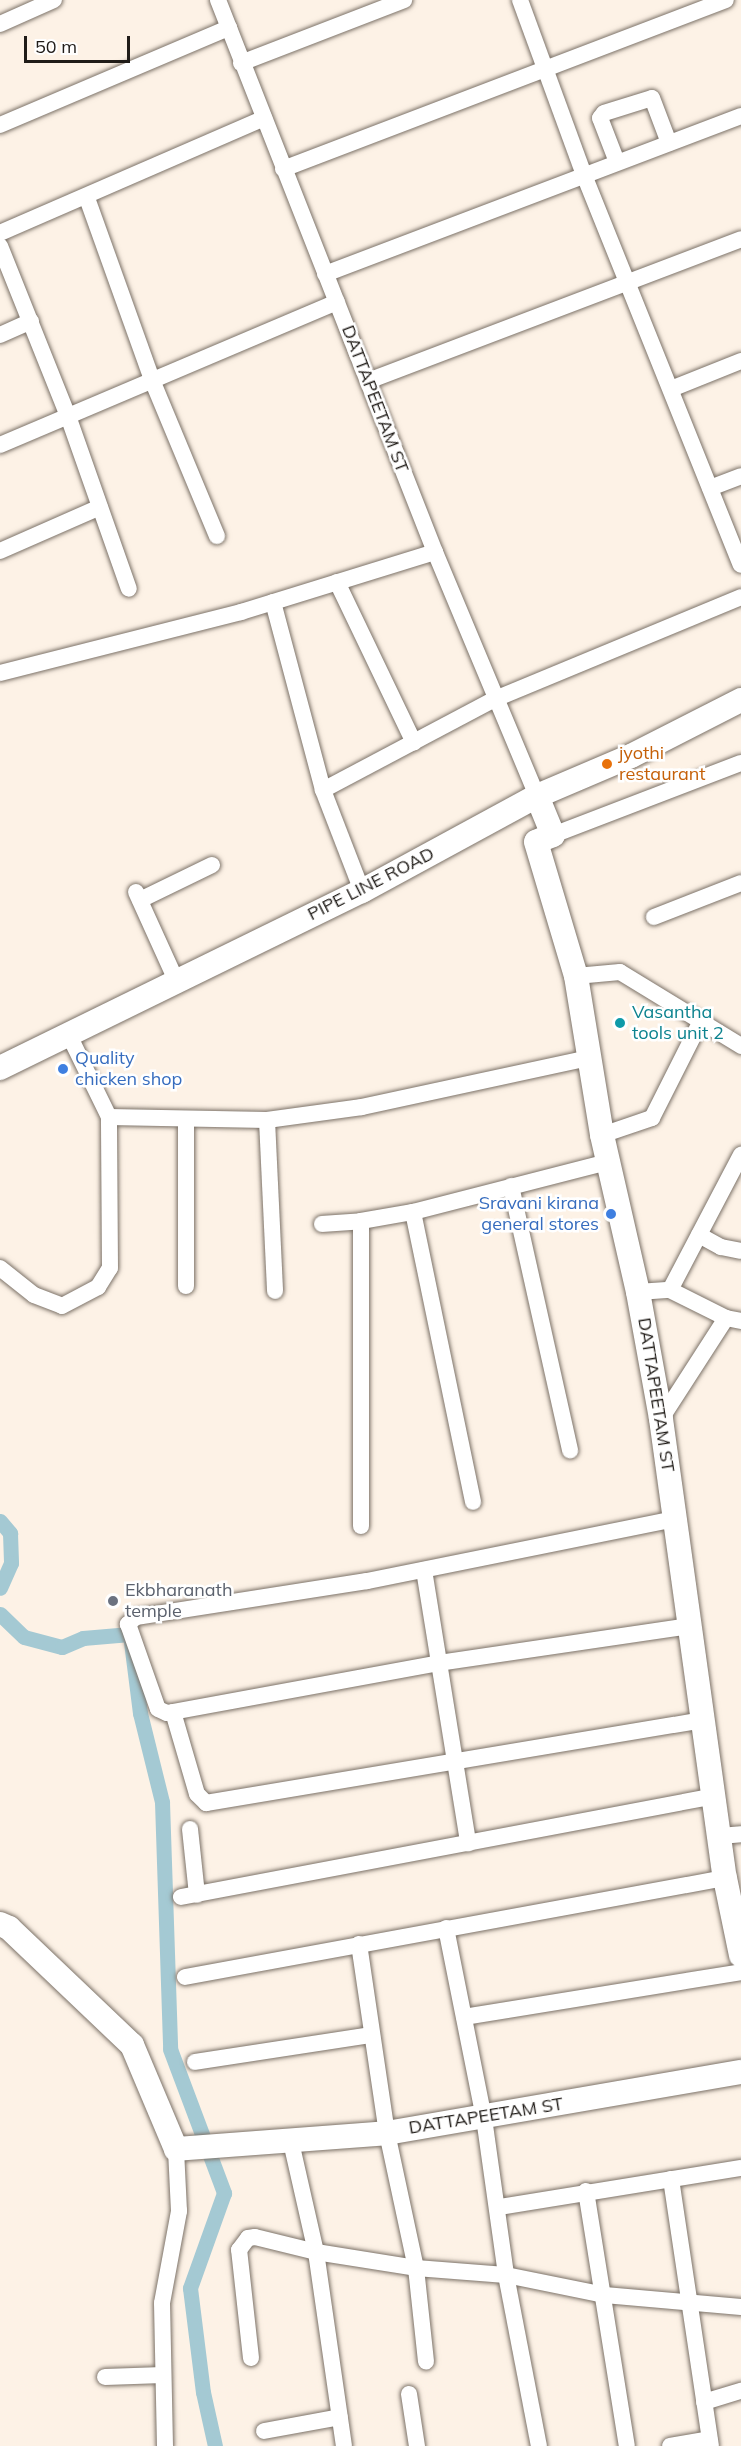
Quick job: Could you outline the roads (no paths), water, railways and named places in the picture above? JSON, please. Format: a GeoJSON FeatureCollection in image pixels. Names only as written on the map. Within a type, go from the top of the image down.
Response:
{"type":"FeatureCollection","features":[{"type":"Feature","properties":{"kind":"street"},"geometry":{"type":"LineString","coordinates":[[0,24],[54,0]]}},
{"type":"Feature","properties":{"kind":"street","name":"DATTAPEETAM ST"},"geometry":{"type":"LineString","coordinates":[[218,0],[435,552],[537,796],[544,838],[576,976],[602,1135],[638,1292],[661,1419],[715,1796],[731,1835],[725,1878],[741,1955]]}},
{"type":"Feature","properties":{"kind":"street"},"geometry":{"type":"LineString","coordinates":[[241,63],[381,4],[404,0]]}},
{"type":"Feature","properties":{"kind":"street"},"geometry":{"type":"LineString","coordinates":[[520,0],[584,175],[741,564]]}},
{"type":"Feature","properties":{"kind":"street"},"geometry":{"type":"LineString","coordinates":[[283,169],[726,0]]}},
{"type":"Feature","properties":{"kind":"street"},"geometry":{"type":"LineString","coordinates":[[0,125],[229,28]]}},
{"type":"Feature","properties":{"kind":"street"},"geometry":{"type":"LineString","coordinates":[[624,159],[600,118],[604,113],[652,98],[669,142]]}},
{"type":"Feature","properties":{"kind":"street"},"geometry":{"type":"LineString","coordinates":[[325,274],[741,116]]}},
{"type":"Feature","properties":{"kind":"street"},"geometry":{"type":"LineString","coordinates":[[0,233],[87,198],[264,118]]}},
{"type":"Feature","properties":{"kind":"street"},"geometry":{"type":"LineString","coordinates":[[87,198],[152,380],[217,536]]}},
{"type":"Feature","properties":{"kind":"street"},"geometry":{"type":"LineString","coordinates":[[368,381],[741,239]]}},
{"type":"Feature","properties":{"kind":"street"},"geometry":{"type":"LineString","coordinates":[[0,246],[68,416],[129,589]]}},
{"type":"Feature","properties":{"kind":"street"},"geometry":{"type":"LineString","coordinates":[[0,445],[337,302]]}},
{"type":"Feature","properties":{"kind":"street"},"geometry":{"type":"LineString","coordinates":[[0,335],[31,321]]}},
{"type":"Feature","properties":{"kind":"street"},"geometry":{"type":"LineString","coordinates":[[671,388],[741,361]]}},
{"type":"Feature","properties":{"kind":"street"},"geometry":{"type":"LineString","coordinates":[[710,488],[741,476]]}},
{"type":"Feature","properties":{"kind":"street"},"geometry":{"type":"LineString","coordinates":[[0,551],[100,507]]}},
{"type":"Feature","properties":{"kind":"street"},"geometry":{"type":"LineString","coordinates":[[0,673],[273,602],[435,552]]}},
{"type":"Feature","properties":{"kind":"street"},"geometry":{"type":"LineString","coordinates":[[337,582],[414,743]]}},
{"type":"Feature","properties":{"kind":"street"},"geometry":{"type":"LineString","coordinates":[[323,790],[495,699],[741,597]]}},
{"type":"Feature","properties":{"kind":"street"},"geometry":{"type":"LineString","coordinates":[[273,602],[323,790],[362,891]]}},
{"type":"Feature","properties":{"kind":"street","name":"PIPE LINE ROAD"},"geometry":{"type":"LineString","coordinates":[[0,1068],[362,891],[537,796],[632,756],[741,700]]}},
{"type":"Feature","properties":{"kind":"street"},"geometry":{"type":"LineString","coordinates":[[544,838],[741,763]]}},
{"type":"Feature","properties":{"kind":"street"},"geometry":{"type":"LineString","coordinates":[[177,980],[138,896],[212,865]]}},
{"type":"Feature","properties":{"kind":"street"},"geometry":{"type":"LineString","coordinates":[[654,917],[741,883]]}},
{"type":"Feature","properties":{"kind":"street"},"geometry":{"type":"LineString","coordinates":[[576,976],[620,972],[741,1046]]}},
{"type":"Feature","properties":{"kind":"street"},"geometry":{"type":"LineString","coordinates":[[602,1135],[652,1118],[701,1021]]}},
{"type":"Feature","properties":{"kind":"street"},"geometry":{"type":"LineString","coordinates":[[0,1268],[34,1294],[62,1306],[106,1280],[110,1268],[112,1181],[109,1117],[68,1033]]}},
{"type":"Feature","properties":{"kind":"street"},"geometry":{"type":"LineString","coordinates":[[109,1117],[267,1120],[362,1107],[588,1058]]}},
{"type":"Feature","properties":{"kind":"street"},"geometry":{"type":"LineString","coordinates":[[186,1119],[186,1286]]}},
{"type":"Feature","properties":{"kind":"street"},"geometry":{"type":"LineString","coordinates":[[267,1120],[274,1291]]}},
{"type":"Feature","properties":{"kind":"street"},"geometry":{"type":"LineString","coordinates":[[670,1290],[741,1155]]}},
{"type":"Feature","properties":{"kind":"street"},"geometry":{"type":"LineString","coordinates":[[322,1224],[361,1221],[413,1212],[608,1162]]}},
{"type":"Feature","properties":{"kind":"street"},"geometry":{"type":"LineString","coordinates":[[511,1186],[570,1451]]}},
{"type":"Feature","properties":{"kind":"street"},"geometry":{"type":"LineString","coordinates":[[413,1212],[473,1502]]}},
{"type":"Feature","properties":{"kind":"street"},"geometry":{"type":"LineString","coordinates":[[361,1221],[362,1526]]}},
{"type":"Feature","properties":{"kind":"street"},"geometry":{"type":"LineString","coordinates":[[699,1235],[721,1247],[741,1251]]}},
{"type":"Feature","properties":{"kind":"street"},"geometry":{"type":"LineString","coordinates":[[638,1292],[670,1290],[733,1319],[661,1419]]}},
{"type":"Feature","properties":{"kind":"street"},"geometry":{"type":"LineString","coordinates":[[675,1519],[424,1570],[130,1619],[128,1624],[158,1710],[173,1712],[440,1664],[690,1626]]}},
{"type":"Feature","properties":{"kind":"street"},"geometry":{"type":"LineString","coordinates":[[424,1570],[468,1843]]}},
{"type":"Feature","properties":{"kind":"street"},"geometry":{"type":"LineString","coordinates":[[173,1712],[197,1794],[206,1803],[702,1713]]}},
{"type":"Feature","properties":{"kind":"street"},"geometry":{"type":"LineString","coordinates":[[190,1829],[189,1896],[715,1796]]}},
{"type":"Feature","properties":{"kind":"street"},"geometry":{"type":"LineString","coordinates":[[185,1977],[725,1878]]}},
{"type":"Feature","properties":{"kind":"street"},"geometry":{"type":"LineString","coordinates":[[0,1924],[9,1928],[132,2045],[183,2149],[179,2211],[162,2303],[165,2446]]}},
{"type":"Feature","properties":{"kind":"street"},"geometry":{"type":"LineString","coordinates":[[446,1928],[484,2118],[499,2207],[506,2275],[539,2446]]}},
{"type":"Feature","properties":{"kind":"street"},"geometry":{"type":"LineString","coordinates":[[358,1944],[387,2133],[416,2268],[426,2361]]}},
{"type":"Feature","properties":{"kind":"street"},"geometry":{"type":"LineString","coordinates":[[464,2017],[741,1972]]}},
{"type":"Feature","properties":{"kind":"street"},"geometry":{"type":"LineString","coordinates":[[195,2062],[372,2035]]}},
{"type":"Feature","properties":{"kind":"street","name":"DATTAPEETAM ST"},"geometry":{"type":"LineString","coordinates":[[183,2149],[387,2133],[741,2072]]}},
{"type":"Feature","properties":{"kind":"street"},"geometry":{"type":"LineString","coordinates":[[291,2142],[316,2252],[344,2446]]}},
{"type":"Feature","properties":{"kind":"street"},"geometry":{"type":"LineString","coordinates":[[499,2207],[586,2191],[741,2168]]}},
{"type":"Feature","properties":{"kind":"street"},"geometry":{"type":"LineString","coordinates":[[670,2446],[710,2442],[692,2304],[671,2179]]}},
{"type":"Feature","properties":{"kind":"street"},"geometry":{"type":"LineString","coordinates":[[586,2191],[627,2446]]}},
{"type":"Feature","properties":{"kind":"street"},"geometry":{"type":"LineString","coordinates":[[251,2358],[239,2250],[242,2242],[255,2237],[316,2252],[416,2268],[506,2275],[604,2295],[741,2307]]}},
{"type":"Feature","properties":{"kind":"street"},"geometry":{"type":"LineString","coordinates":[[105,2377],[164,2375]]}},
{"type":"Feature","properties":{"kind":"street"},"geometry":{"type":"LineString","coordinates":[[704,2402],[741,2391]]}},
{"type":"Feature","properties":{"kind":"street"},"geometry":{"type":"LineString","coordinates":[[409,2394],[417,2446]]}},
{"type":"Feature","properties":{"kind":"street"},"geometry":{"type":"LineString","coordinates":[[264,2431],[340,2417]]}},
{"type":"Feature","properties":{"kind":"waterway"},"geometry":{"type":"LineString","coordinates":[[0,1521],[10,1533],[11,1563],[0,1588]]}},
{"type":"Feature","properties":{"kind":"waterway"},"geometry":{"type":"LineString","coordinates":[[0,1614],[24,1637],[62,1647],[83,1638],[130,1634],[140,1713],[162,1802],[170,2049],[224,2193],[190,2288],[203,2392],[215,2446]]}},
{"type":"Feature","properties":{"kind":"place","name":"jyothi restaurant"},"geometry":{"type":"Point","coordinates":[607,764]}},
{"type":"Feature","properties":{"kind":"place","name":"Vasantha tools unit 2"},"geometry":{"type":"Point","coordinates":[620,1023]}},
{"type":"Feature","properties":{"kind":"place","name":"Quality chicken shop"},"geometry":{"type":"Point","coordinates":[63,1069]}},
{"type":"Feature","properties":{"kind":"place","name":"Sravani kirana general stores"},"geometry":{"type":"Point","coordinates":[611,1214]}},
{"type":"Feature","properties":{"kind":"place","name":"Ekbharanath temple"},"geometry":{"type":"Point","coordinates":[113,1601]}}]}
